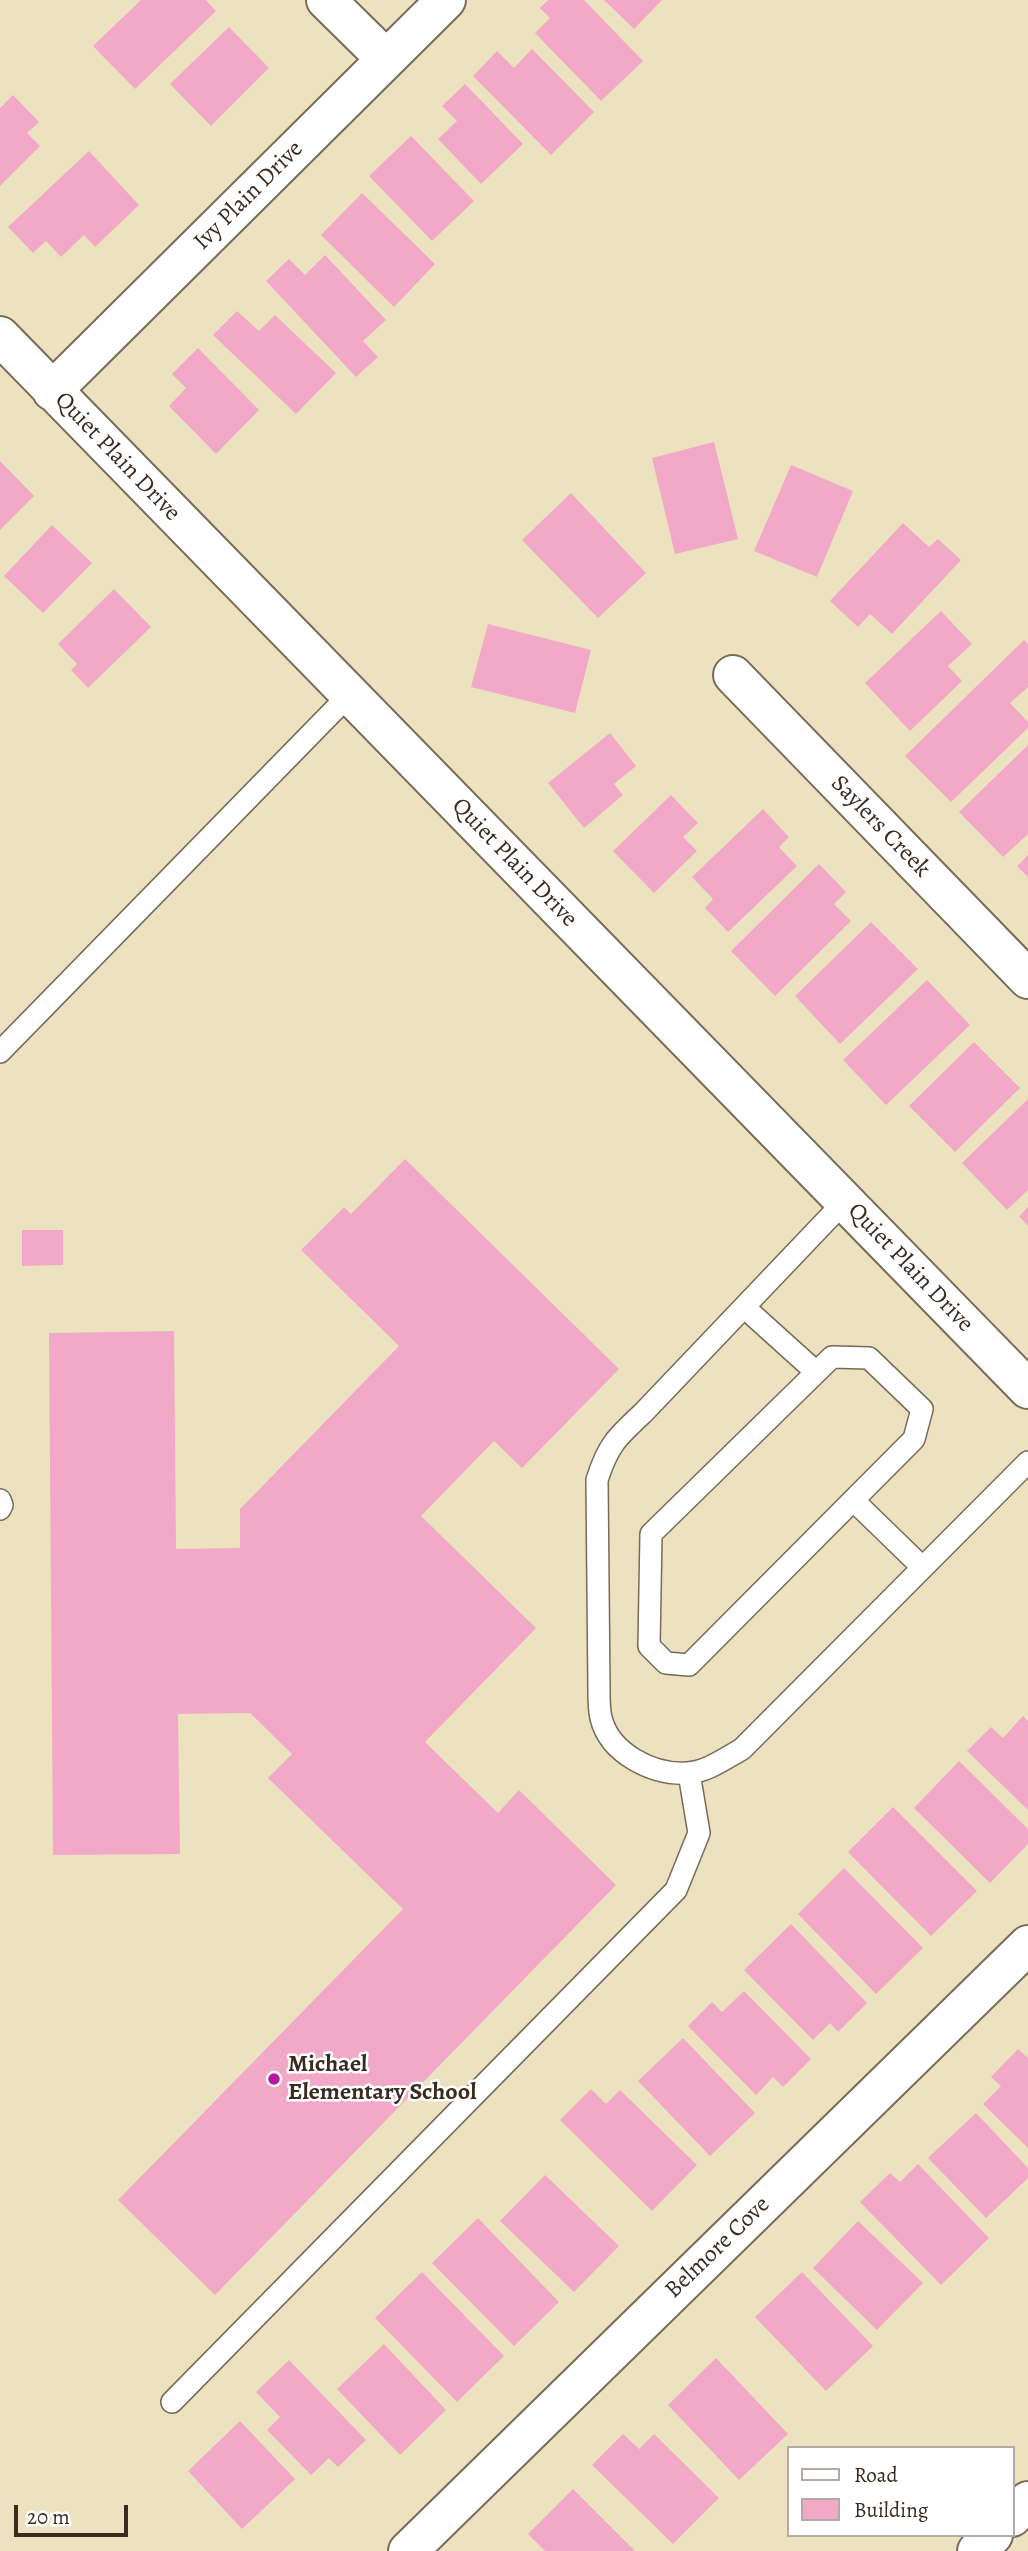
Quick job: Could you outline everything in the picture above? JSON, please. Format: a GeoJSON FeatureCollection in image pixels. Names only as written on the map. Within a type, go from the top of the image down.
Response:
{"type":"FeatureCollection","features":[{"type":"Feature","properties":{"kind":"street"},"geometry":{"type":"LineString","coordinates":[[326,0],[386,60]]}},
{"type":"Feature","properties":{"kind":"street","name":"Ivy Plain Drive"},"geometry":{"type":"LineString","coordinates":[[52,391],[446,0]]}},
{"type":"Feature","properties":{"kind":"street","name":"Quiet Plain Drive"},"geometry":{"type":"LineString","coordinates":[[0,337],[1028,1389]]}},
{"type":"Feature","properties":{"kind":"street","name":"Saylers Creek"},"geometry":{"type":"LineString","coordinates":[[733,675],[1028,979]]}},
{"type":"Feature","properties":{"kind":"street","name":"Belmore Cove"},"geometry":{"type":"LineString","coordinates":[[408,2551],[1028,1945]]}},
{"type":"Feature","properties":{"kind":"street"},"geometry":{"type":"LineString","coordinates":[[1014,2515],[1028,2501]]}},
{"type":"Feature","properties":{"kind":"street"},"geometry":{"type":"LineString","coordinates":[[977,2551],[991,2537]]}},
{"type":"Feature","properties":{"kind":"lane"},"geometry":{"type":"LineString","coordinates":[[0,1052],[349,695]]}},
{"type":"Feature","properties":{"kind":"lane"},"geometry":{"type":"LineString","coordinates":[[845,1201],[614,1440],[604,1459],[597,1480],[598,1691],[601,1718],[609,1737],[625,1753],[644,1765],[665,1771],[689,1773],[715,1765],[742,1749],[1028,1462]]}},
{"type":"Feature","properties":{"kind":"lane"},"geometry":{"type":"LineString","coordinates":[[744,1307],[817,1372]]}},
{"type":"Feature","properties":{"kind":"lane"},"geometry":{"type":"LineString","coordinates":[[832,1357],[869,1358],[922,1409],[914,1439],[689,1665],[666,1663],[649,1646],[650,1534],[817,1372],[832,1357]]}},
{"type":"Feature","properties":{"kind":"lane"},"geometry":{"type":"LineString","coordinates":[[0,1500],[0,1509]]}},
{"type":"Feature","properties":{"kind":"lane"},"geometry":{"type":"LineString","coordinates":[[853,1500],[922,1567]]}},
{"type":"Feature","properties":{"kind":"lane"},"geometry":{"type":"LineString","coordinates":[[172,2402],[676,1890],[699,1833],[689,1773]]}},
{"type":"Feature","properties":{"kind":"building"},"geometry":{"type":"Polygon","coordinates":[[[141,0],[206,0],[216,11],[135,89],[93,46],[141,0]]]}},
{"type":"Feature","properties":{"kind":"building"},"geometry":{"type":"Polygon","coordinates":[[[548,0],[584,0],[643,61],[601,101],[535,33],[550,18],[540,8],[548,0]]]}},
{"type":"Feature","properties":{"kind":"building"},"geometry":{"type":"Polygon","coordinates":[[[604,0],[662,0],[634,29],[604,0]]]}},
{"type":"Feature","properties":{"kind":"building"},"geometry":{"type":"Polygon","coordinates":[[[229,27],[269,68],[211,126],[170,84],[229,27]]]}},
{"type":"Feature","properties":{"kind":"building"},"geometry":{"type":"Polygon","coordinates":[[[532,49],[594,112],[551,155],[473,76],[497,51],[514,68],[532,49]]]}},
{"type":"Feature","properties":{"kind":"building"},"geometry":{"type":"Polygon","coordinates":[[[465,84],[523,144],[481,184],[438,139],[457,121],[442,106],[465,84]]]}},
{"type":"Feature","properties":{"kind":"building"},"geometry":{"type":"Polygon","coordinates":[[[13,95],[39,122],[27,133],[40,146],[0,186],[0,108],[13,95]]]}},
{"type":"Feature","properties":{"kind":"building"},"geometry":{"type":"Polygon","coordinates":[[[411,136],[474,201],[432,241],[369,176],[411,136]]]}},
{"type":"Feature","properties":{"kind":"building"},"geometry":{"type":"Polygon","coordinates":[[[89,151],[139,205],[95,247],[84,235],[61,257],[46,241],[33,253],[8,227],[89,151]]]}},
{"type":"Feature","properties":{"kind":"building"},"geometry":{"type":"Polygon","coordinates":[[[362,193],[435,264],[394,307],[321,235],[362,193]]]}},
{"type":"Feature","properties":{"kind":"building"},"geometry":{"type":"Polygon","coordinates":[[[325,255],[386,320],[363,341],[378,357],[356,377],[266,281],[289,259],[305,275],[325,255]]]}},
{"type":"Feature","properties":{"kind":"building"},"geometry":{"type":"Polygon","coordinates":[[[237,311],[259,331],[275,315],[336,373],[296,414],[213,335],[237,311]]]}},
{"type":"Feature","properties":{"kind":"building"},"geometry":{"type":"Polygon","coordinates":[[[198,348],[259,410],[216,454],[169,406],[186,388],[172,374],[198,348]]]}},
{"type":"Feature","properties":{"kind":"building"},"geometry":{"type":"Polygon","coordinates":[[[714,442],[738,539],[675,554],[652,458],[714,442]]]}},
{"type":"Feature","properties":{"kind":"building"},"geometry":{"type":"Polygon","coordinates":[[[0,461],[34,496],[0,530],[0,461]]]}},
{"type":"Feature","properties":{"kind":"building"},"geometry":{"type":"Polygon","coordinates":[[[791,465],[853,491],[817,577],[754,551],[791,465]]]}},
{"type":"Feature","properties":{"kind":"building"},"geometry":{"type":"Polygon","coordinates":[[[571,493],[646,573],[598,618],[522,540],[571,493]]]}},
{"type":"Feature","properties":{"kind":"building"},"geometry":{"type":"Polygon","coordinates":[[[903,523],[929,547],[938,539],[961,560],[892,634],[870,614],[858,627],[830,601],[903,523]]]}},
{"type":"Feature","properties":{"kind":"building"},"geometry":{"type":"Polygon","coordinates":[[[52,525],[92,563],[43,613],[4,576],[52,525]]]}},
{"type":"Feature","properties":{"kind":"building"},"geometry":{"type":"Polygon","coordinates":[[[114,589],[151,627],[88,688],[71,670],[77,664],[58,644],[114,589]]]}},
{"type":"Feature","properties":{"kind":"building"},"geometry":{"type":"Polygon","coordinates":[[[941,611],[972,644],[948,666],[962,681],[910,731],[865,683],[941,611]]]}},
{"type":"Feature","properties":{"kind":"building"},"geometry":{"type":"Polygon","coordinates":[[[488,624],[591,650],[575,713],[471,687],[488,624]]]}},
{"type":"Feature","properties":{"kind":"building"},"geometry":{"type":"Polygon","coordinates":[[[1024,640],[1028,644],[1028,687],[1010,703],[1028,722],[1028,728],[951,802],[905,756],[1024,640]]]}},
{"type":"Feature","properties":{"kind":"building"},"geometry":{"type":"Polygon","coordinates":[[[610,733],[636,766],[614,784],[623,795],[584,828],[548,783],[610,733]]]}},
{"type":"Feature","properties":{"kind":"building"},"geometry":{"type":"Polygon","coordinates":[[[1028,745],[1028,834],[1003,857],[959,812],[1028,745]]]}},
{"type":"Feature","properties":{"kind":"building"},"geometry":{"type":"Polygon","coordinates":[[[671,795],[698,823],[683,837],[697,851],[654,893],[613,851],[671,795]]]}},
{"type":"Feature","properties":{"kind":"building"},"geometry":{"type":"Polygon","coordinates":[[[763,809],[789,837],[779,847],[797,866],[728,932],[705,908],[713,899],[692,877],[763,809]]]}},
{"type":"Feature","properties":{"kind":"building"},"geometry":{"type":"Polygon","coordinates":[[[1028,855],[1028,877],[1017,866],[1028,855]]]}},
{"type":"Feature","properties":{"kind":"building"},"geometry":{"type":"Polygon","coordinates":[[[819,864],[846,892],[834,904],[851,921],[775,996],[731,951],[819,864]]]}},
{"type":"Feature","properties":{"kind":"building"},"geometry":{"type":"Polygon","coordinates":[[[871,922],[918,969],[840,1044],[795,996],[871,922]]]}},
{"type":"Feature","properties":{"kind":"building"},"geometry":{"type":"Polygon","coordinates":[[[927,980],[970,1025],[886,1105],[843,1060],[927,980]]]}},
{"type":"Feature","properties":{"kind":"building"},"geometry":{"type":"Polygon","coordinates":[[[974,1042],[1020,1088],[955,1152],[909,1106],[974,1042]]]}},
{"type":"Feature","properties":{"kind":"building"},"geometry":{"type":"Polygon","coordinates":[[[1028,1099],[1028,1190],[1007,1210],[962,1163],[1028,1099]]]}},
{"type":"Feature","properties":{"kind":"building"},"geometry":{"type":"Polygon","coordinates":[[[405,1159],[619,1369],[522,1468],[494,1441],[421,1516],[536,1628],[425,1742],[498,1813],[519,1790],[616,1885],[215,2295],[118,2200],[403,1909],[268,1778],[292,1754],[250,1713],[178,1714],[180,1854],[53,1855],[49,1333],[174,1331],[176,1549],[240,1548],[240,1509],[399,1346],[301,1250],[344,1207],[351,1214],[405,1159]]]}},
{"type":"Feature","properties":{"kind":"building"},"geometry":{"type":"Polygon","coordinates":[[[1028,1207],[1028,1226],[1019,1216],[1028,1207]]]}},
{"type":"Feature","properties":{"kind":"building"},"geometry":{"type":"Polygon","coordinates":[[[22,1230],[63,1230],[63,1265],[22,1266],[22,1230]]]}},
{"type":"Feature","properties":{"kind":"building"},"geometry":{"type":"Polygon","coordinates":[[[1023,1716],[1028,1721],[1028,1810],[967,1751],[991,1727],[1003,1738],[1023,1716]]]}},
{"type":"Feature","properties":{"kind":"building"},"geometry":{"type":"Polygon","coordinates":[[[959,1761],[1028,1829],[1028,1844],[990,1883],[914,1808],[959,1761]]]}},
{"type":"Feature","properties":{"kind":"building"},"geometry":{"type":"Polygon","coordinates":[[[893,1807],[977,1891],[931,1936],[848,1852],[893,1807]]]}},
{"type":"Feature","properties":{"kind":"building"},"geometry":{"type":"Polygon","coordinates":[[[844,1868],[923,1948],[876,1994],[798,1914],[844,1868]]]}},
{"type":"Feature","properties":{"kind":"building"},"geometry":{"type":"Polygon","coordinates":[[[791,1924],[867,2003],[838,2032],[830,2023],[813,2040],[744,1970],[791,1924]]]}},
{"type":"Feature","properties":{"kind":"building"},"geometry":{"type":"Polygon","coordinates":[[[744,1991],[811,2059],[783,2087],[773,2077],[756,2095],[688,2026],[712,2002],[722,2012],[744,1991]]]}},
{"type":"Feature","properties":{"kind":"building"},"geometry":{"type":"Polygon","coordinates":[[[683,2038],[755,2113],[710,2156],[638,2081],[683,2038]]]}},
{"type":"Feature","properties":{"kind":"building"},"geometry":{"type":"Polygon","coordinates":[[[1018,2049],[1028,2058],[1028,2148],[983,2104],[1001,2086],[991,2077],[1018,2049]]]}},
{"type":"Feature","properties":{"kind":"building"},"geometry":{"type":"Polygon","coordinates":[[[591,2089],[606,2104],[620,2090],[697,2165],[652,2211],[560,2120],[591,2089]]]}},
{"type":"Feature","properties":{"kind":"building"},"geometry":{"type":"Polygon","coordinates":[[[976,2113],[1028,2168],[1028,2178],[986,2218],[928,2158],[976,2113]]]}},
{"type":"Feature","properties":{"kind":"building"},"geometry":{"type":"Polygon","coordinates":[[[918,2164],[989,2238],[941,2285],[860,2202],[890,2173],[900,2182],[918,2164]]]}},
{"type":"Feature","properties":{"kind":"building"},"geometry":{"type":"Polygon","coordinates":[[[545,2175],[619,2246],[574,2292],[500,2221],[545,2175]]]}},
{"type":"Feature","properties":{"kind":"building"},"geometry":{"type":"Polygon","coordinates":[[[478,2218],[559,2302],[514,2346],[432,2263],[478,2218]]]}},
{"type":"Feature","properties":{"kind":"building"},"geometry":{"type":"Polygon","coordinates":[[[858,2221],[923,2283],[877,2330],[813,2268],[858,2221]]]}},
{"type":"Feature","properties":{"kind":"building"},"geometry":{"type":"Polygon","coordinates":[[[422,2272],[504,2356],[457,2402],[375,2318],[422,2272]]]}},
{"type":"Feature","properties":{"kind":"building"},"geometry":{"type":"Polygon","coordinates":[[[802,2272],[873,2346],[826,2391],[755,2317],[802,2272]]]}},
{"type":"Feature","properties":{"kind":"building"},"geometry":{"type":"Polygon","coordinates":[[[384,2344],[446,2410],[400,2455],[337,2389],[384,2344]]]}},
{"type":"Feature","properties":{"kind":"building"},"geometry":{"type":"Polygon","coordinates":[[[716,2358],[788,2434],[739,2480],[668,2405],[716,2358]]]}},
{"type":"Feature","properties":{"kind":"building"},"geometry":{"type":"Polygon","coordinates":[[[289,2360],[366,2440],[338,2467],[329,2458],[311,2475],[267,2430],[280,2417],[256,2392],[289,2360]]]}},
{"type":"Feature","properties":{"kind":"building"},"geometry":{"type":"Polygon","coordinates":[[[240,2421],[295,2479],[242,2529],[188,2471],[240,2421]]]}},
{"type":"Feature","properties":{"kind":"building"},"geometry":{"type":"Polygon","coordinates":[[[623,2434],[639,2449],[654,2434],[719,2498],[673,2544],[592,2465],[623,2434]]]}},
{"type":"Feature","properties":{"kind":"building"},"geometry":{"type":"Polygon","coordinates":[[[573,2489],[635,2551],[545,2551],[528,2534],[573,2489]]]}},
{"type":"Feature","properties":{"kind":"place","name":"Michael Elementary School"},"geometry":{"type":"Point","coordinates":[274,2079]}}]}
